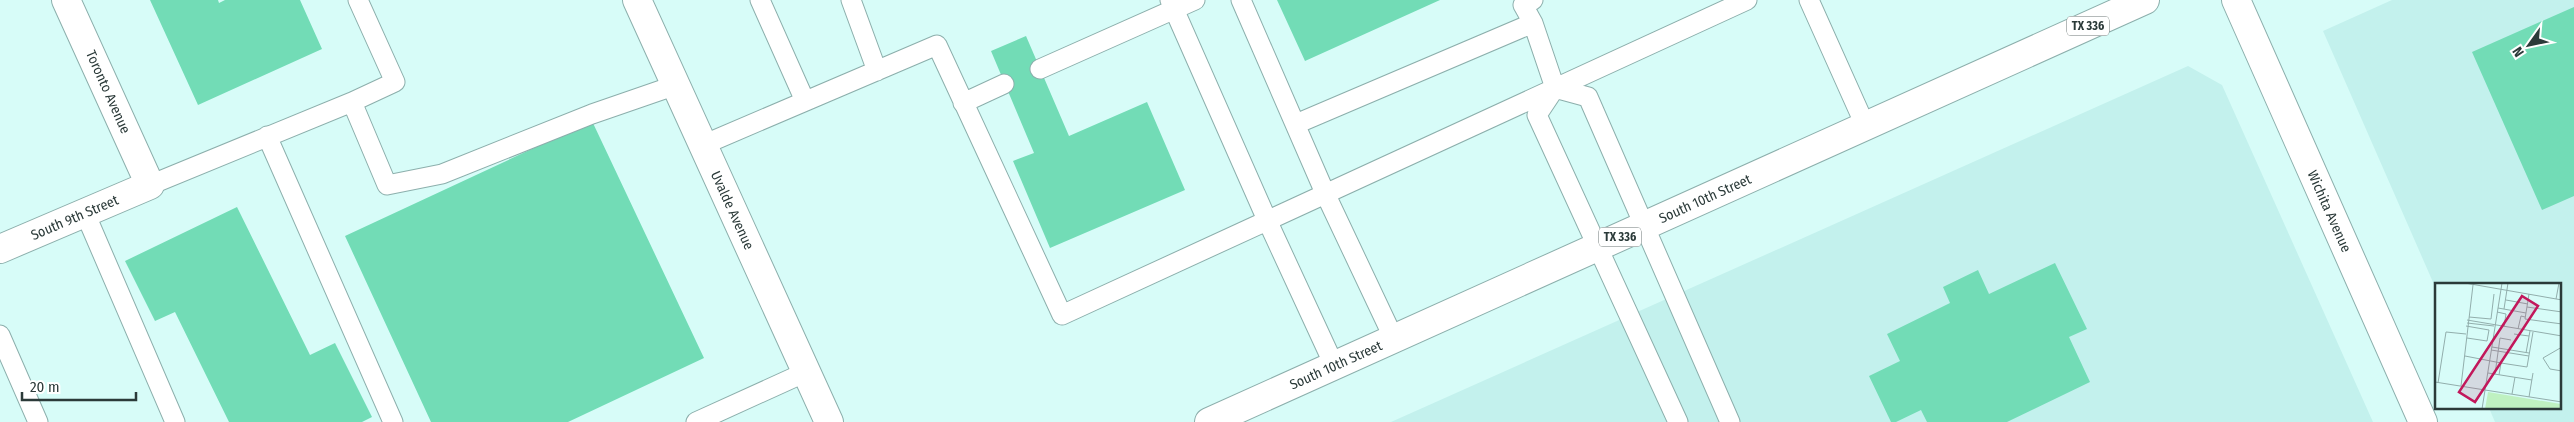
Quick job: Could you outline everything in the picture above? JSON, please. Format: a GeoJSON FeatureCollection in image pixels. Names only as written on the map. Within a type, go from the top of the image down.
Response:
{"type":"FeatureCollection","features":[{"type":"Feature","properties":{"kind":"main road","name":"Toronto Avenue"},"geometry":{"type":"LineString","coordinates":[[66,0],[150,185]]}},
{"type":"Feature","properties":{"kind":"main road","name":"Uvalde Avenue"},"geometry":{"type":"LineString","coordinates":[[638,0],[829,422]]}},
{"type":"Feature","properties":{"kind":"main road","name":"South 10th Street"},"geometry":{"type":"LineString","coordinates":[[1209,422],[2145,0]]}},
{"type":"Feature","properties":{"kind":"main road","name":"Wichita Avenue"},"geometry":{"type":"LineString","coordinates":[[2236,0],[2424,422]]}},
{"type":"Feature","properties":{"kind":"main road","name":"South 9th Street"},"geometry":{"type":"LineString","coordinates":[[0,249],[150,185]]}},
{"type":"Feature","properties":{"kind":"lane"},"geometry":{"type":"LineString","coordinates":[[150,185],[352,102],[395,82],[358,0]]}},
{"type":"Feature","properties":{"kind":"lane"},"geometry":{"type":"LineString","coordinates":[[760,0],[806,101]]}},
{"type":"Feature","properties":{"kind":"lane"},"geometry":{"type":"LineString","coordinates":[[851,0],[877,71]]}},
{"type":"Feature","properties":{"kind":"lane"},"geometry":{"type":"LineString","coordinates":[[1040,69],[1172,5],[1195,0]]}},
{"type":"Feature","properties":{"kind":"lane"},"geometry":{"type":"LineString","coordinates":[[1240,0],[1325,193],[1394,339]]}},
{"type":"Feature","properties":{"kind":"lane"},"geometry":{"type":"LineString","coordinates":[[703,146],[937,45],[1062,315],[1747,0]]}},
{"type":"Feature","properties":{"kind":"lane"},"geometry":{"type":"LineString","coordinates":[[1809,0],[1865,125]]}},
{"type":"Feature","properties":{"kind":"lane"},"geometry":{"type":"LineString","coordinates":[[1525,2],[1555,88]]}},
{"type":"Feature","properties":{"kind":"lane"},"geometry":{"type":"LineString","coordinates":[[1172,5],[1266,220],[1334,365]]}},
{"type":"Feature","properties":{"kind":"lane"},"geometry":{"type":"LineString","coordinates":[[1296,124],[1533,23]]}},
{"type":"Feature","properties":{"kind":"lane"},"geometry":{"type":"LineString","coordinates":[[963,103],[1004,84]]}},
{"type":"Feature","properties":{"kind":"lane"},"geometry":{"type":"LineString","coordinates":[[352,102],[387,185],[442,174],[592,114],[676,85]]}},
{"type":"Feature","properties":{"kind":"lane"},"geometry":{"type":"LineString","coordinates":[[1555,88],[1588,97],[1730,422]]}},
{"type":"Feature","properties":{"kind":"lane"},"geometry":{"type":"LineString","coordinates":[[1555,88],[1537,114],[1678,422]]}},
{"type":"Feature","properties":{"kind":"lane"},"geometry":{"type":"LineString","coordinates":[[267,136],[393,422]]}},
{"type":"Feature","properties":{"kind":"lane"},"geometry":{"type":"LineString","coordinates":[[85,213],[175,422]]}},
{"type":"Feature","properties":{"kind":"lane"},"geometry":{"type":"LineString","coordinates":[[0,335],[38,422]]}},
{"type":"Feature","properties":{"kind":"lane"},"geometry":{"type":"LineString","coordinates":[[696,422],[716,418],[806,372]]}},
{"type":"Feature","properties":{"kind":"shaded area"},"geometry":{"type":"Polygon","coordinates":[[[2392,0],[2574,0],[2574,422],[2495,422],[2490,410],[2562,410],[2562,283],[2435,283],[2435,287],[2323,31],[2392,0]]]}},
{"type":"Feature","properties":{"kind":"shaded area"},"geometry":{"type":"Polygon","coordinates":[[[2188,66],[2222,85],[2373,422],[1391,422],[2188,66]]]}},
{"type":"Feature","properties":{"kind":"building"},"geometry":{"type":"Polygon","coordinates":[[[150,0],[218,0],[219,3],[225,0],[300,0],[322,49],[198,105],[150,0]]]}},
{"type":"Feature","properties":{"kind":"building"},"geometry":{"type":"Polygon","coordinates":[[[1277,0],[1440,0],[1305,61],[1277,0]]]}},
{"type":"Feature","properties":{"kind":"building"},"geometry":{"type":"Polygon","coordinates":[[[2574,7],[2574,196],[2542,210],[2472,52],[2574,7]]]}},
{"type":"Feature","properties":{"kind":"building"},"geometry":{"type":"Polygon","coordinates":[[[1026,36],[1069,136],[1147,102],[1185,190],[1050,248],[1013,161],[1034,153],[991,51],[1026,36]]]}},
{"type":"Feature","properties":{"kind":"building"},"geometry":{"type":"Polygon","coordinates":[[[592,121],[704,358],[568,422],[431,422],[345,236],[592,121]]]}},
{"type":"Feature","properties":{"kind":"building"},"geometry":{"type":"Polygon","coordinates":[[[237,207],[310,355],[335,343],[372,417],[362,422],[229,422],[175,312],[155,321],[125,261],[237,207]]]}},
{"type":"Feature","properties":{"kind":"building"},"geometry":{"type":"Polygon","coordinates":[[[2055,263],[2087,329],[2069,337],[2090,382],[2007,422],[1927,422],[1921,410],[1896,422],[1891,422],[1869,376],[1900,361],[1887,334],[1950,303],[1943,287],[1978,270],[1989,294],[2055,263]]]}}]}
